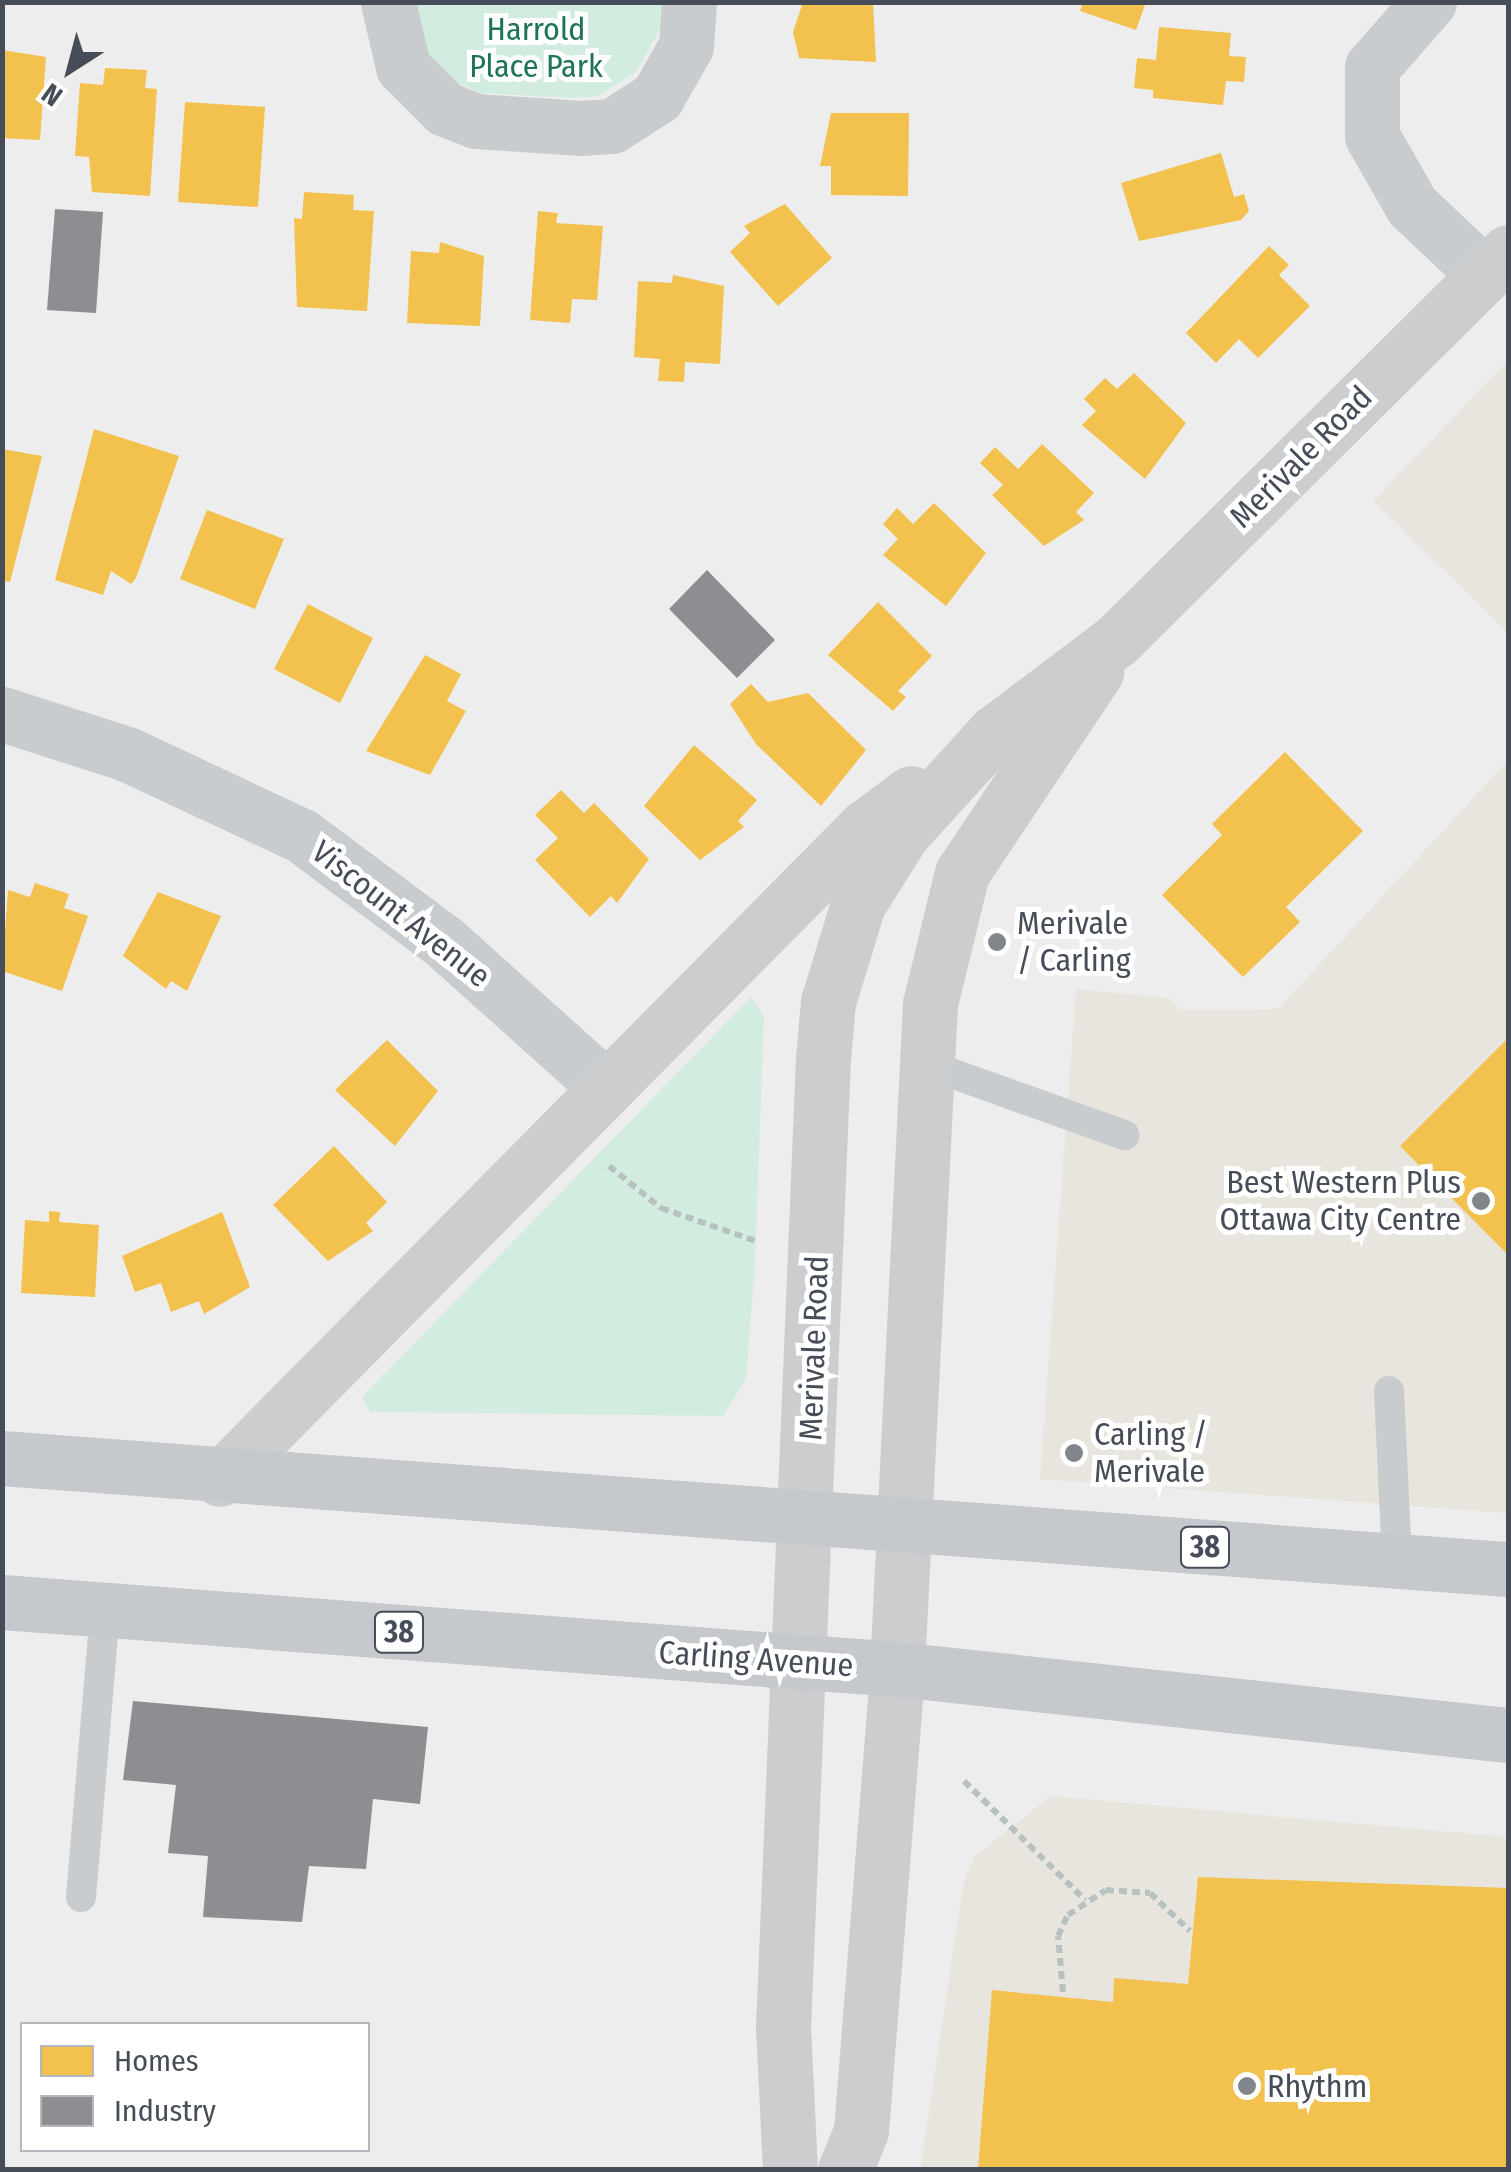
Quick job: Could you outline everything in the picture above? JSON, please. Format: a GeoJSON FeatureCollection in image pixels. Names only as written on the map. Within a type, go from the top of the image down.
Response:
{"type":"FeatureCollection","features":[{"type":"Feature","properties":{"kind":"main road","name":"Merivale Road"},"geometry":{"type":"LineString","coordinates":[[790,2170],[783,2048],[796,1661],[808,1520],[828,1002],[858,904],[881,866],[994,733],[1117,640],[1497,263]]}},
{"type":"Feature","properties":{"kind":"main road","name":"Merivale Road"},"geometry":{"type":"LineString","coordinates":[[845,2170],[861,2131],[897,1670],[923,1064],[962,873],[1117,640]]}},
{"type":"Feature","properties":{"kind":"main road"},"geometry":{"type":"LineString","coordinates":[[220,1478],[865,827],[994,733]]}},
{"type":"Feature","properties":{"kind":"main road","name":"38"},"geometry":{"type":"LineString","coordinates":[[2,1458],[220,1478],[1508,1568]]}},
{"type":"Feature","properties":{"kind":"main road","name":"Carling Avenue"},"geometry":{"type":"LineString","coordinates":[[2,1602],[796,1661],[1508,1735]]}},
{"type":"Feature","properties":{"kind":"street"},"geometry":{"type":"LineString","coordinates":[[388,2],[403,67],[445,109],[476,122],[581,128],[612,126],[657,97],[686,46],[689,2]]}},
{"type":"Feature","properties":{"kind":"street","name":"Merivale Road"},"geometry":{"type":"LineString","coordinates":[[1429,2],[1372,68],[1372,136],[1412,206],[1497,263]]}},
{"type":"Feature","properties":{"kind":"street","name":"Viscount Avenue"},"geometry":{"type":"LineString","coordinates":[[2,714],[126,754],[302,836],[444,941],[607,1088]]}},
{"type":"Feature","properties":{"kind":"lane"},"geometry":{"type":"LineString","coordinates":[[923,1064],[1124,1135]]}},
{"type":"Feature","properties":{"kind":"lane"},"geometry":{"type":"LineString","coordinates":[[1390,1391],[1396,1560]]}},
{"type":"Feature","properties":{"kind":"lane"},"geometry":{"type":"LineString","coordinates":[[81,1897],[105,1610]]}},
{"type":"Feature","properties":{"kind":"path"},"geometry":{"type":"LineString","coordinates":[[604,1162],[661,1208],[767,1243]]}},
{"type":"Feature","properties":{"kind":"path"},"geometry":{"type":"LineString","coordinates":[[964,1781],[1085,1900]]}},
{"type":"Feature","properties":{"kind":"path"},"geometry":{"type":"LineString","coordinates":[[1063,1992],[1058,1936],[1085,1900],[1106,1890],[1150,1894],[1190,1931]]}},
{"type":"Feature","properties":{"kind":"shaded area"},"geometry":{"type":"Polygon","coordinates":[[[1508,361],[1508,633],[1373,501],[1508,361]]]}},
{"type":"Feature","properties":{"kind":"shaded area"},"geometry":{"type":"Polygon","coordinates":[[[1508,761],[1508,1513],[1040,1479],[1076,989],[1168,998],[1181,1010],[1278,1009],[1508,761]]]}},
{"type":"Feature","properties":{"kind":"shaded area","name":"Rhythm"},"geometry":{"type":"Polygon","coordinates":[[[1051,1796],[1508,1837],[1508,2169],[920,2170],[964,1880],[974,1857],[1051,1796]]]}},
{"type":"Feature","properties":{"kind":"green space","name":"Harrold Place Park"},"geometry":{"type":"Polygon","coordinates":[[[409,3],[663,3],[661,28],[636,72],[598,96],[571,98],[481,93],[455,82],[419,47],[409,3]]]}},
{"type":"Feature","properties":{"kind":"green space"},"geometry":{"type":"Polygon","coordinates":[[[751,997],[764,1016],[755,1266],[746,1379],[723,1416],[370,1412],[362,1397],[751,997]]]}},
{"type":"Feature","properties":{"kind":"building: Homes"},"geometry":{"type":"Polygon","coordinates":[[[803,2],[873,2],[876,62],[799,58],[793,32],[803,2]]]}},
{"type":"Feature","properties":{"kind":"building: Homes"},"geometry":{"type":"Polygon","coordinates":[[[1083,2],[1146,2],[1136,30],[1080,11],[1083,2]]]}},
{"type":"Feature","properties":{"kind":"building: Homes"},"geometry":{"type":"Polygon","coordinates":[[[1159,27],[1231,33],[1229,56],[1246,57],[1244,82],[1226,81],[1223,105],[1153,98],[1153,90],[1134,88],[1137,58],[1156,60],[1159,27]]]}},
{"type":"Feature","properties":{"kind":"building: Homes"},"geometry":{"type":"Polygon","coordinates":[[[2,50],[46,57],[40,140],[2,138],[2,50]]]}},
{"type":"Feature","properties":{"kind":"building: Homes"},"geometry":{"type":"Polygon","coordinates":[[[105,68],[147,70],[145,88],[157,89],[150,196],[92,192],[89,157],[75,156],[80,83],[103,85],[105,68]]]}},
{"type":"Feature","properties":{"kind":"building: Homes"},"geometry":{"type":"Polygon","coordinates":[[[185,102],[265,107],[258,207],[178,202],[185,102]]]}},
{"type":"Feature","properties":{"kind":"building: Homes"},"geometry":{"type":"Polygon","coordinates":[[[831,113],[909,113],[908,196],[831,195],[831,166],[820,166],[831,113]]]}},
{"type":"Feature","properties":{"kind":"building: Homes"},"geometry":{"type":"Polygon","coordinates":[[[1221,153],[1234,197],[1244,194],[1249,211],[1241,220],[1139,241],[1121,183],[1221,153]]]}},
{"type":"Feature","properties":{"kind":"building: Homes"},"geometry":{"type":"Polygon","coordinates":[[[304,192],[354,195],[353,210],[374,211],[367,311],[297,307],[294,218],[302,219],[304,192]]]}},
{"type":"Feature","properties":{"kind":"building: Homes"},"geometry":{"type":"Polygon","coordinates":[[[785,204],[832,258],[778,306],[730,252],[750,233],[744,226],[785,204]]]}},
{"type":"Feature","properties":{"kind":"building: Homes"},"geometry":{"type":"Polygon","coordinates":[[[538,211],[558,213],[556,223],[603,226],[597,300],[572,299],[570,323],[530,320],[538,211]]]}},
{"type":"Feature","properties":{"kind":"building: Homes"},"geometry":{"type":"Polygon","coordinates":[[[440,242],[484,256],[480,326],[407,323],[411,251],[439,253],[440,242]]]}},
{"type":"Feature","properties":{"kind":"building: Homes"},"geometry":{"type":"Polygon","coordinates":[[[1269,246],[1289,265],[1279,275],[1310,306],[1258,358],[1239,339],[1216,363],[1186,333],[1269,246]]]}},
{"type":"Feature","properties":{"kind":"building: Homes"},"geometry":{"type":"Polygon","coordinates":[[[673,275],[724,286],[720,364],[685,362],[684,382],[658,381],[660,359],[634,357],[638,281],[672,283],[673,275]]]}},
{"type":"Feature","properties":{"kind":"building: Homes"},"geometry":{"type":"Polygon","coordinates":[[[1134,373],[1186,423],[1145,479],[1082,425],[1096,411],[1084,399],[1105,378],[1117,389],[1134,373]]]}},
{"type":"Feature","properties":{"kind":"building: Homes"},"geometry":{"type":"Polygon","coordinates":[[[94,429],[179,456],[136,578],[131,584],[111,571],[103,595],[55,580],[94,429]]]}},
{"type":"Feature","properties":{"kind":"building: Homes"},"geometry":{"type":"Polygon","coordinates":[[[1042,444],[1094,493],[1076,512],[1084,520],[1044,546],[992,495],[1003,485],[980,463],[995,447],[1018,469],[1042,444]]]}},
{"type":"Feature","properties":{"kind":"building: Homes"},"geometry":{"type":"Polygon","coordinates":[[[2,449],[42,456],[10,582],[2,581],[2,449]]]}},
{"type":"Feature","properties":{"kind":"building: Homes"},"geometry":{"type":"Polygon","coordinates":[[[934,503],[986,553],[946,606],[883,555],[898,539],[883,524],[897,508],[913,524],[934,503]]]}},
{"type":"Feature","properties":{"kind":"building: Homes"},"geometry":{"type":"Polygon","coordinates":[[[207,510],[284,539],[255,609],[180,579],[207,510]]]}},
{"type":"Feature","properties":{"kind":"building: Homes"},"geometry":{"type":"Polygon","coordinates":[[[878,602],[932,656],[898,691],[906,697],[893,711],[828,655],[878,602]]]}},
{"type":"Feature","properties":{"kind":"building: Homes"},"geometry":{"type":"Polygon","coordinates":[[[308,604],[373,638],[340,703],[274,669],[308,604]]]}},
{"type":"Feature","properties":{"kind":"building: Homes"},"geometry":{"type":"Polygon","coordinates":[[[425,655],[461,674],[447,701],[466,711],[430,775],[366,751],[425,655]]]}},
{"type":"Feature","properties":{"kind":"building: Homes"},"geometry":{"type":"Polygon","coordinates":[[[751,684],[768,702],[808,693],[866,750],[821,806],[756,744],[730,704],[751,684]]]}},
{"type":"Feature","properties":{"kind":"building: Homes"},"geometry":{"type":"Polygon","coordinates":[[[694,745],[757,800],[738,821],[744,827],[700,860],[644,806],[694,745]]]}},
{"type":"Feature","properties":{"kind":"building: Homes"},"geometry":{"type":"Polygon","coordinates":[[[1285,752],[1363,831],[1286,907],[1300,922],[1243,977],[1162,895],[1222,835],[1212,824],[1285,752]]]}},
{"type":"Feature","properties":{"kind":"building: Homes"},"geometry":{"type":"Polygon","coordinates":[[[561,790],[584,813],[594,803],[649,859],[617,903],[611,896],[590,917],[535,860],[558,838],[535,815],[561,790]]]}},
{"type":"Feature","properties":{"kind":"building: Homes"},"geometry":{"type":"Polygon","coordinates":[[[35,883],[69,894],[64,908],[88,916],[62,991],[2,971],[8,890],[30,897],[35,883]]]}},
{"type":"Feature","properties":{"kind":"building: Homes"},"geometry":{"type":"Polygon","coordinates":[[[158,892],[221,916],[187,991],[171,981],[166,989],[123,956],[158,892]]]}},
{"type":"Feature","properties":{"kind":"building: Homes","name":"Best Western Plus Ottawa City Centre"},"geometry":{"type":"Polygon","coordinates":[[[1508,1038],[1508,1255],[1400,1146],[1508,1038]]]}},
{"type":"Feature","properties":{"kind":"building: Homes"},"geometry":{"type":"Polygon","coordinates":[[[387,1040],[438,1091],[395,1146],[335,1090],[387,1040]]]}},
{"type":"Feature","properties":{"kind":"building: Homes"},"geometry":{"type":"Polygon","coordinates":[[[334,1146],[387,1202],[366,1223],[373,1231],[328,1261],[273,1205],[334,1146]]]}},
{"type":"Feature","properties":{"kind":"building: Homes"},"geometry":{"type":"Polygon","coordinates":[[[49,1211],[60,1212],[59,1222],[99,1225],[95,1297],[21,1293],[25,1220],[49,1222],[49,1211]]]}},
{"type":"Feature","properties":{"kind":"building: Homes"},"geometry":{"type":"Polygon","coordinates":[[[222,1212],[250,1287],[204,1314],[199,1301],[171,1312],[161,1283],[135,1292],[122,1256],[222,1212]]]}},
{"type":"Feature","properties":{"kind":"building: Homes","name":"Rhythm"},"geometry":{"type":"Polygon","coordinates":[[[1198,1877],[1508,1888],[1508,2170],[978,2170],[992,1990],[1113,2002],[1114,1978],[1188,1984],[1198,1877]]]}},
{"type":"Feature","properties":{"kind":"building: Industry"},"geometry":{"type":"Polygon","coordinates":[[[55,209],[103,212],[96,313],[47,310],[55,209]]]}},
{"type":"Feature","properties":{"kind":"building: Industry"},"geometry":{"type":"Polygon","coordinates":[[[707,570],[775,640],[737,678],[669,609],[707,570]]]}},
{"type":"Feature","properties":{"kind":"building: Industry"},"geometry":{"type":"Polygon","coordinates":[[[133,1701],[428,1727],[420,1804],[373,1799],[366,1869],[309,1866],[302,1922],[203,1917],[208,1856],[168,1853],[176,1785],[123,1780],[133,1701]]]}},
{"type":"Feature","properties":{"kind":"place","name":"Merivale / Carling"},"geometry":{"type":"Point","coordinates":[997,942]}},
{"type":"Feature","properties":{"kind":"place","name":"Best Western Plus Ottawa City Centre"},"geometry":{"type":"Point","coordinates":[1481,1201]}},
{"type":"Feature","properties":{"kind":"place","name":"Carling / Merivale"},"geometry":{"type":"Point","coordinates":[1074,1453]}},
{"type":"Feature","properties":{"kind":"place","name":"Rhythm"},"geometry":{"type":"Point","coordinates":[1247,2086]}}]}
